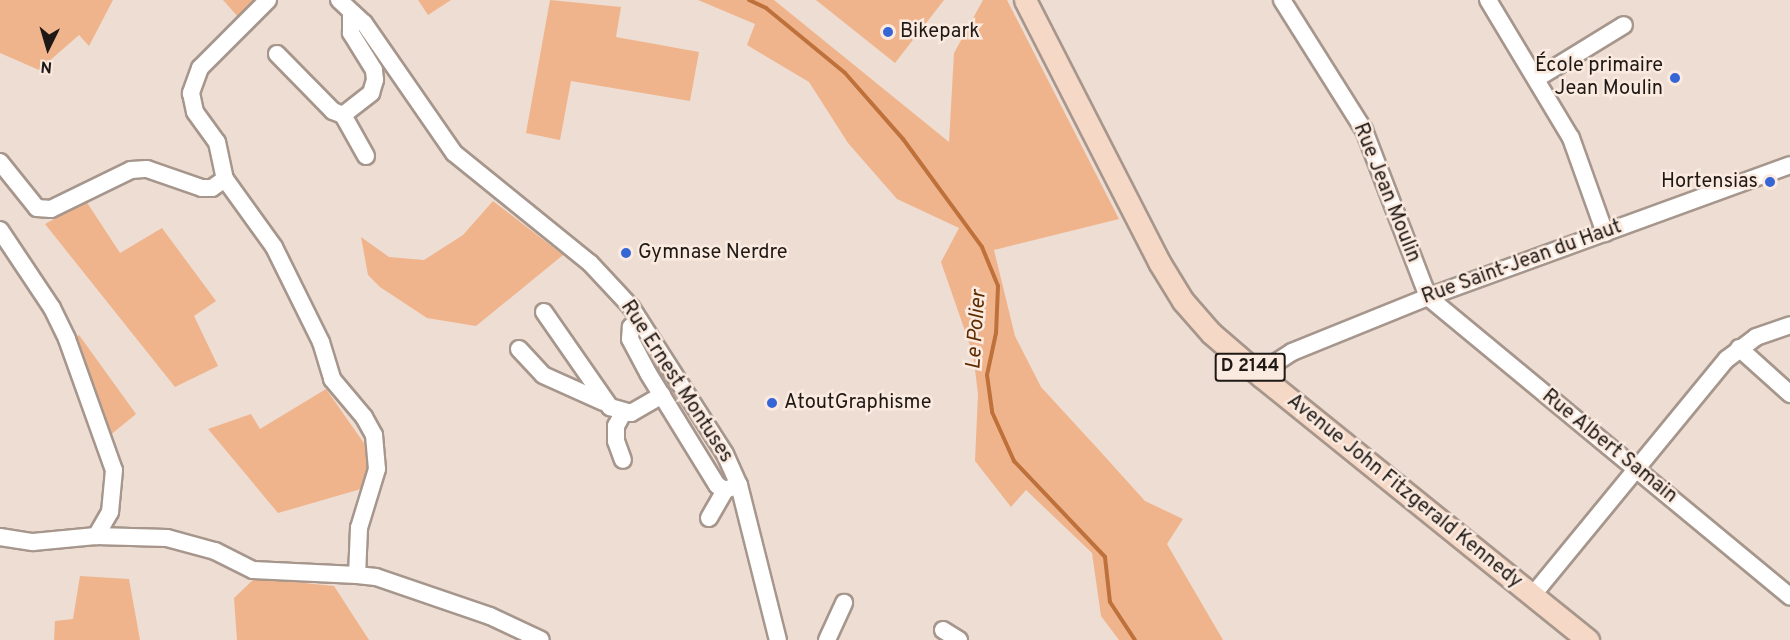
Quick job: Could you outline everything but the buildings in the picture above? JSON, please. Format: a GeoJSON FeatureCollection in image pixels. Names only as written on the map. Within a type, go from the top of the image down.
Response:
{"type":"FeatureCollection","features":[{"type":"Feature","properties":{"kind":"main road","name":"Avenue John Fitzgerald Kennedy"},"geometry":{"type":"LineString","coordinates":[[1025,0],[1159,262],[1183,301],[1211,333],[1262,377],[1588,640]]}},
{"type":"Feature","properties":{"kind":"street"},"geometry":{"type":"LineString","coordinates":[[268,0],[193,80],[195,112],[213,133],[225,179],[274,247],[321,342],[332,378],[364,417],[374,435],[377,469],[359,528],[357,575]]}},
{"type":"Feature","properties":{"kind":"street","name":"Rue Ernest Montuses"},"geometry":{"type":"LineString","coordinates":[[339,0],[410,85],[454,153],[590,262],[639,320],[725,454],[732,488],[778,640]]}},
{"type":"Feature","properties":{"kind":"street","name":"Rue Jean Moulin"},"geometry":{"type":"LineString","coordinates":[[1282,0],[1364,130],[1428,297]]}},
{"type":"Feature","properties":{"kind":"street"},"geometry":{"type":"LineString","coordinates":[[1488,0],[1571,138],[1605,232]]}},
{"type":"Feature","properties":{"kind":"street"},"geometry":{"type":"LineString","coordinates":[[343,115],[371,93],[375,80],[375,70],[351,33],[351,12]]}},
{"type":"Feature","properties":{"kind":"street"},"geometry":{"type":"LineString","coordinates":[[1536,79],[1624,25]]}},
{"type":"Feature","properties":{"kind":"street"},"geometry":{"type":"LineString","coordinates":[[277,54],[333,111],[343,115],[366,156]]}},
{"type":"Feature","properties":{"kind":"street"},"geometry":{"type":"LineString","coordinates":[[0,162],[37,208],[51,210],[131,170],[147,169],[202,188],[212,188],[225,179]]}},
{"type":"Feature","properties":{"kind":"street","name":"Rue Saint-Jean du Haut"},"geometry":{"type":"LineString","coordinates":[[1262,377],[1269,367],[1292,352],[1428,297],[1790,165]]}},
{"type":"Feature","properties":{"kind":"street"},"geometry":{"type":"LineString","coordinates":[[0,230],[52,308],[67,339],[114,470],[110,512],[96,536]]}},
{"type":"Feature","properties":{"kind":"street","name":"Rue Albert Samain"},"geometry":{"type":"LineString","coordinates":[[1428,297],[1790,596]]}},
{"type":"Feature","properties":{"kind":"street"},"geometry":{"type":"LineString","coordinates":[[544,312],[603,402]]}},
{"type":"Feature","properties":{"kind":"street"},"geometry":{"type":"LineString","coordinates":[[639,320],[631,327],[630,339],[717,484],[732,488]]}},
{"type":"Feature","properties":{"kind":"street"},"geometry":{"type":"LineString","coordinates":[[1532,596],[1739,348],[1756,336],[1790,325]]}},
{"type":"Feature","properties":{"kind":"street"},"geometry":{"type":"LineString","coordinates":[[1739,348],[1790,394]]}},
{"type":"Feature","properties":{"kind":"street"},"geometry":{"type":"LineString","coordinates":[[519,349],[543,375],[623,413],[616,426],[616,441],[623,460]]}},
{"type":"Feature","properties":{"kind":"street","name":"Rue Ernest Montuses"},"geometry":{"type":"LineString","coordinates":[[623,413],[641,409],[662,395]]}},
{"type":"Feature","properties":{"kind":"street","name":"Rue Ernest Montuses"},"geometry":{"type":"LineString","coordinates":[[709,518],[732,488]]}},
{"type":"Feature","properties":{"kind":"street"},"geometry":{"type":"LineString","coordinates":[[0,537],[33,542],[96,536],[188,540],[253,570],[376,577],[490,616],[541,640]]}},
{"type":"Feature","properties":{"kind":"street"},"geometry":{"type":"LineString","coordinates":[[827,640],[844,603]]}},
{"type":"Feature","properties":{"kind":"street"},"geometry":{"type":"LineString","coordinates":[[943,630],[959,640]]}},
{"type":"Feature","properties":{"kind":"shaded area"},"geometry":{"type":"Polygon","coordinates":[[[0,0],[113,0],[89,46],[79,35],[39,70],[0,53],[0,0]]]}},
{"type":"Feature","properties":{"kind":"shaded area"},"geometry":{"type":"Polygon","coordinates":[[[223,0],[257,0],[239,18],[223,0]]]}},
{"type":"Feature","properties":{"kind":"shaded area"},"geometry":{"type":"Polygon","coordinates":[[[418,0],[451,0],[428,15],[418,0]]]}},
{"type":"Feature","properties":{"kind":"shaded area"},"geometry":{"type":"Polygon","coordinates":[[[550,0],[621,7],[616,37],[699,52],[690,101],[571,81],[560,140],[526,133],[550,0]]]}},
{"type":"Feature","properties":{"kind":"shaded area"},"geometry":{"type":"Polygon","coordinates":[[[698,0],[774,0],[949,142],[954,53],[983,0],[1007,0],[1119,219],[994,250],[1015,336],[1041,387],[1145,501],[1183,519],[1167,544],[1223,640],[1119,640],[1101,616],[1092,553],[1026,490],[1011,507],[975,461],[978,394],[973,354],[941,262],[959,228],[897,199],[848,143],[809,82],[747,45],[755,24],[698,0]]]}},
{"type":"Feature","properties":{"kind":"shaded area","name":"Bikepark"},"geometry":{"type":"Polygon","coordinates":[[[816,0],[944,0],[895,63],[816,0]]]}},
{"type":"Feature","properties":{"kind":"shaded area"},"geometry":{"type":"Polygon","coordinates":[[[86,201],[120,253],[162,228],[216,301],[194,316],[218,366],[175,387],[45,224],[86,201]]]}},
{"type":"Feature","properties":{"kind":"shaded area"},"geometry":{"type":"Polygon","coordinates":[[[493,201],[563,255],[476,326],[427,318],[380,287],[368,275],[361,237],[389,257],[424,260],[463,235],[493,201]]]}},
{"type":"Feature","properties":{"kind":"shaded area"},"geometry":{"type":"Polygon","coordinates":[[[79,335],[136,414],[108,437],[73,338],[79,335]]]}},
{"type":"Feature","properties":{"kind":"shaded area"},"geometry":{"type":"Polygon","coordinates":[[[326,389],[366,446],[368,471],[361,489],[278,513],[208,429],[251,414],[260,429],[326,389]]]}},
{"type":"Feature","properties":{"kind":"shaded area"},"geometry":{"type":"Polygon","coordinates":[[[80,576],[129,579],[140,640],[54,640],[55,621],[73,619],[80,576]]]}},
{"type":"Feature","properties":{"kind":"shaded area"},"geometry":{"type":"Polygon","coordinates":[[[255,578],[334,586],[369,640],[237,640],[234,598],[255,578]]]}},
{"type":"Feature","properties":{"kind":"waterway","name":"Le Polier"},"geometry":{"type":"LineString","coordinates":[[749,0],[766,8],[845,73],[903,139],[982,247],[998,286],[996,333],[987,375],[992,412],[1014,461],[1105,557],[1110,602],[1135,640]]}},
{"type":"Feature","properties":{"kind":"place","name":"Bikepark"},"geometry":{"type":"Point","coordinates":[888,32]}},
{"type":"Feature","properties":{"kind":"place","name":"École primaire Jean Moulin"},"geometry":{"type":"Point","coordinates":[1675,78]}},
{"type":"Feature","properties":{"kind":"place","name":"Hortensias"},"geometry":{"type":"Point","coordinates":[1770,182]}},
{"type":"Feature","properties":{"kind":"place","name":"Gymnase Nerdre"},"geometry":{"type":"Point","coordinates":[626,253]}},
{"type":"Feature","properties":{"kind":"place","name":"AtoutGraphisme"},"geometry":{"type":"Point","coordinates":[772,403]}}]}
